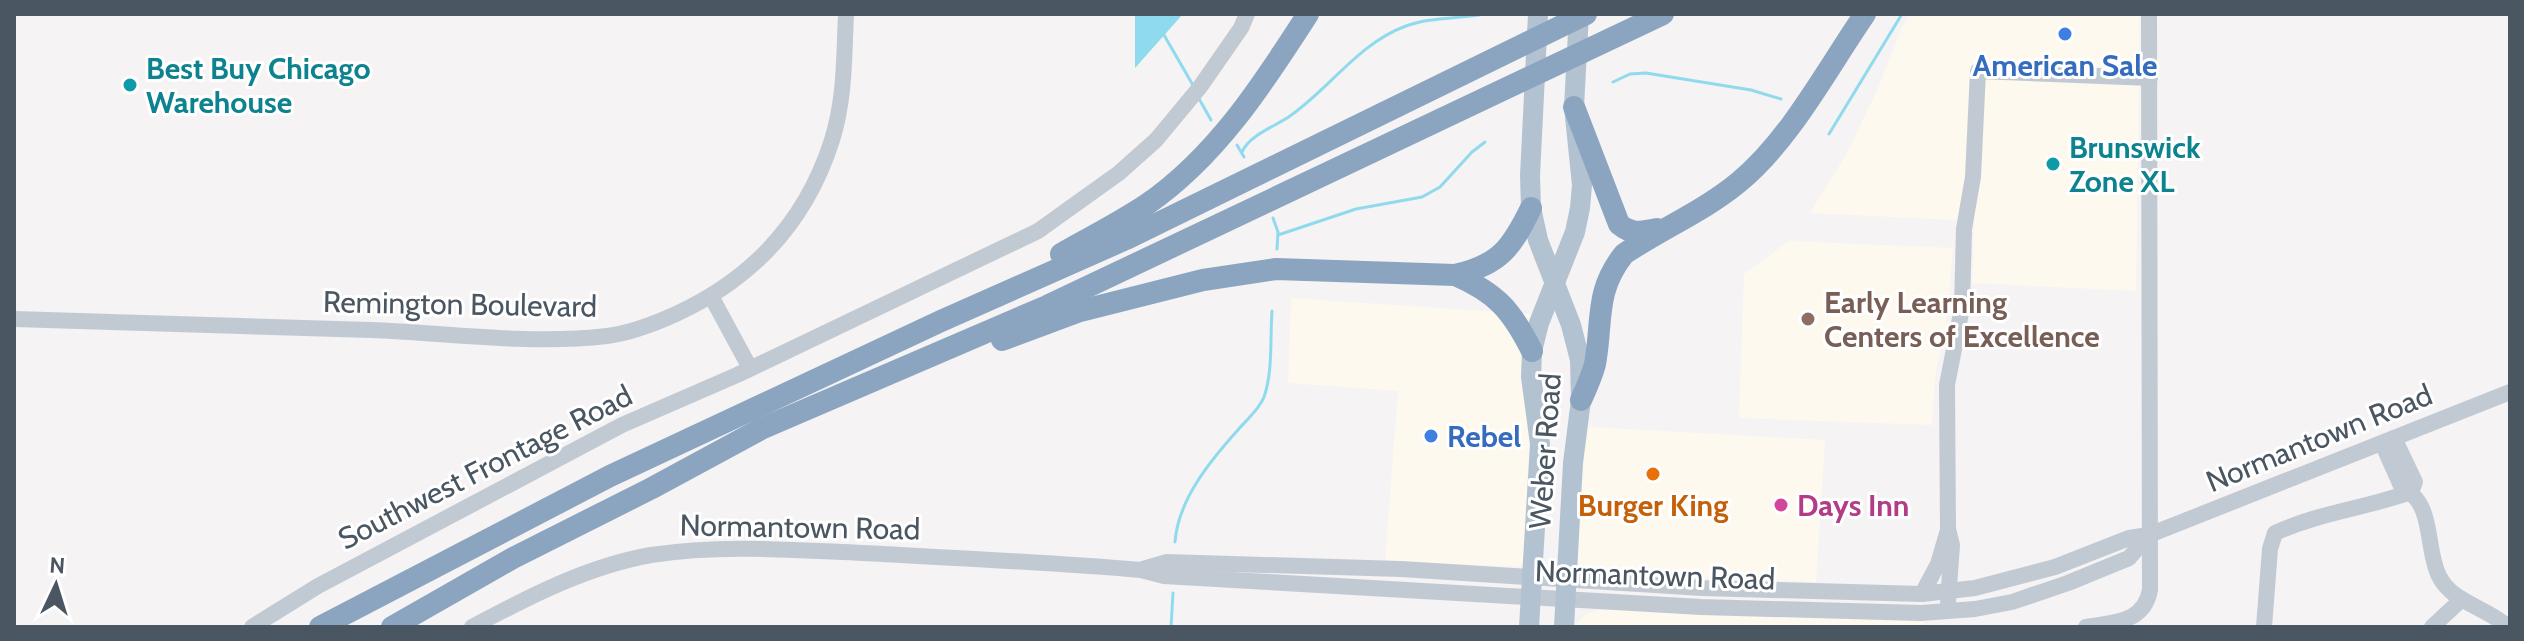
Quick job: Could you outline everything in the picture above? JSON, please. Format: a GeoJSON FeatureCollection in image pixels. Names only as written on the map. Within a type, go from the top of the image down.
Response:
{"type":"FeatureCollection","features":[{"type":"Feature","properties":{"kind":"highway"},"geometry":{"type":"LineString","coordinates":[[941,321],[1146,205],[1183,175],[1215,144],[1261,85],[1308,14]]}},
{"type":"Feature","properties":{"kind":"highway"},"geometry":{"type":"LineString","coordinates":[[320,627],[610,476],[941,321],[1126,239],[1586,14]]}},
{"type":"Feature","properties":{"kind":"highway"},"geometry":{"type":"LineString","coordinates":[[392,627],[513,558],[761,429],[1047,306],[1663,14]]}},
{"type":"Feature","properties":{"kind":"highway"},"geometry":{"type":"LineString","coordinates":[[1581,400],[1595,365],[1600,302],[1607,280],[1624,254],[1716,200],[1757,167],[1865,14]]}},
{"type":"Feature","properties":{"kind":"highway"},"geometry":{"type":"LineString","coordinates":[[1574,107],[1619,224],[1628,232],[1639,233],[1670,226]]}},
{"type":"Feature","properties":{"kind":"highway"},"geometry":{"type":"LineString","coordinates":[[761,429],[1080,311],[1203,280],[1276,269],[1455,275],[1478,270],[1494,261],[1517,236],[1531,208]]}},
{"type":"Feature","properties":{"kind":"highway"},"geometry":{"type":"LineString","coordinates":[[1455,275],[1483,287],[1500,300],[1518,323],[1532,351]]}},
{"type":"Feature","properties":{"kind":"main road","name":"Weber Road"},"geometry":{"type":"LineString","coordinates":[[1538,14],[1531,208],[1538,240],[1571,325],[1580,360],[1581,400],[1573,463],[1564,627]]}},
{"type":"Feature","properties":{"kind":"main road","name":"Weber Road"},"geometry":{"type":"LineString","coordinates":[[1529,627],[1540,444],[1531,377],[1532,351],[1539,323],[1575,232],[1580,208],[1582,185],[1574,107],[1579,14]]}},
{"type":"Feature","properties":{"kind":"street","name":"Remington Boulevard"},"geometry":{"type":"LineString","coordinates":[[14,319],[375,330],[551,339],[609,336],[653,325],[712,298],[755,264],[790,225],[813,186],[832,139],[842,92],[846,14]]}},
{"type":"Feature","properties":{"kind":"street","name":"Southwest Frontage Road"},"geometry":{"type":"LineString","coordinates":[[252,627],[318,586],[622,425],[750,368],[1038,231],[1119,173],[1156,140],[1200,87],[1241,28],[1247,14]]}},
{"type":"Feature","properties":{"kind":"street"},"geometry":{"type":"LineString","coordinates":[[2086,627],[2127,620],[2148,602],[2149,14]]}},
{"type":"Feature","properties":{"kind":"street"},"geometry":{"type":"LineString","coordinates":[[1948,612],[1952,545],[1948,529],[1947,385],[1962,308],[1964,229],[1973,177],[1978,71],[2150,78]]}},
{"type":"Feature","properties":{"kind":"street"},"geometry":{"type":"LineString","coordinates":[[712,298],[750,368]]}},
{"type":"Feature","properties":{"kind":"street","name":"Normantown Road"},"geometry":{"type":"LineString","coordinates":[[472,627],[579,575],[650,556],[711,549],[977,559],[1141,570],[1167,562],[1401,569],[1531,588],[1567,590],[1729,589],[1922,594],[1949,591],[1975,588],[2055,567],[2129,538],[2149,535],[2510,392]]}},
{"type":"Feature","properties":{"kind":"street"},"geometry":{"type":"LineString","coordinates":[[2388,441],[2415,482],[2411,492],[2426,522],[2440,579],[2451,592],[2496,624]]}},
{"type":"Feature","properties":{"kind":"street"},"geometry":{"type":"LineString","coordinates":[[2264,627],[2270,549],[2275,533],[2310,519],[2372,505],[2411,492]]}},
{"type":"Feature","properties":{"kind":"street"},"geometry":{"type":"LineString","coordinates":[[1922,594],[1938,564],[1948,529]]}},
{"type":"Feature","properties":{"kind":"street","name":"Normantown Road"},"geometry":{"type":"LineString","coordinates":[[1567,590],[1701,607],[1948,612],[2012,602],[2068,583],[2129,558],[2149,535]]}},
{"type":"Feature","properties":{"kind":"street"},"geometry":{"type":"LineString","coordinates":[[2432,627],[2462,599]]}},
{"type":"Feature","properties":{"kind":"shaded area"},"geometry":{"type":"Polygon","coordinates":[[[1911,14],[2140,14],[2136,291],[1972,283],[1974,221],[1810,213],[1847,153],[1903,25],[1911,14]]]}},
{"type":"Feature","properties":{"kind":"shaded area"},"geometry":{"type":"Polygon","coordinates":[[[1789,241],[1953,248],[1946,327],[1935,376],[1932,425],[1739,418],[1744,274],[1789,241]]]}},
{"type":"Feature","properties":{"kind":"shaded area"},"geometry":{"type":"Polygon","coordinates":[[[1291,298],[1543,315],[1530,567],[1385,561],[1398,391],[1288,383],[1291,298]]]}},
{"type":"Feature","properties":{"kind":"shaded area"},"geometry":{"type":"Polygon","coordinates":[[[1574,426],[1825,440],[1816,582],[1566,572],[1574,426]]]}},
{"type":"Feature","properties":{"kind":"shaded area"},"geometry":{"type":"Polygon","coordinates":[[[1605,608],[1923,622],[1922,627],[1574,627],[1587,613],[1605,608]]]}},
{"type":"Feature","properties":{"kind":"water"},"geometry":{"type":"Polygon","coordinates":[[[1135,14],[1183,14],[1135,68],[1135,14]]]}},
{"type":"Feature","properties":{"kind":"waterway"},"geometry":{"type":"LineString","coordinates":[[1242,152],[1250,141],[1305,105],[1359,55],[1389,34],[1425,21],[1484,14]]}},
{"type":"Feature","properties":{"kind":"waterway"},"geometry":{"type":"LineString","coordinates":[[1829,134],[1902,14]]}},
{"type":"Feature","properties":{"kind":"waterway"},"geometry":{"type":"LineString","coordinates":[[1164,35],[1194,87]]}},
{"type":"Feature","properties":{"kind":"waterway"},"geometry":{"type":"LineString","coordinates":[[1613,82],[1630,74],[1646,73],[1751,90],[1781,99]]}},
{"type":"Feature","properties":{"kind":"waterway"},"geometry":{"type":"LineString","coordinates":[[1198,97],[1211,120]]}},
{"type":"Feature","properties":{"kind":"waterway"},"geometry":{"type":"LineString","coordinates":[[1278,235],[1356,209],[1422,197],[1440,187],[1485,142]]}},
{"type":"Feature","properties":{"kind":"waterway"},"geometry":{"type":"LineString","coordinates":[[1237,145],[1244,157]]}},
{"type":"Feature","properties":{"kind":"waterway"},"geometry":{"type":"LineString","coordinates":[[1273,218],[1278,232],[1277,249]]}},
{"type":"Feature","properties":{"kind":"waterway"},"geometry":{"type":"LineString","coordinates":[[1175,542],[1182,511],[1197,482],[1264,397],[1270,366],[1272,311]]}},
{"type":"Feature","properties":{"kind":"waterway"},"geometry":{"type":"LineString","coordinates":[[1171,627],[1173,593]]}},
{"type":"Feature","properties":{"kind":"place","name":"American Sale"},"geometry":{"type":"Point","coordinates":[2065,34]}},
{"type":"Feature","properties":{"kind":"place","name":"Best Buy Chicago Warehouse"},"geometry":{"type":"Point","coordinates":[130,85]}},
{"type":"Feature","properties":{"kind":"place","name":"Brunswick Zone XL"},"geometry":{"type":"Point","coordinates":[2053,164]}},
{"type":"Feature","properties":{"kind":"place","name":"Early Learning Centers of Excellence"},"geometry":{"type":"Point","coordinates":[1808,319]}},
{"type":"Feature","properties":{"kind":"place","name":"Rebel"},"geometry":{"type":"Point","coordinates":[1431,436]}},
{"type":"Feature","properties":{"kind":"place","name":"Burger King"},"geometry":{"type":"Point","coordinates":[1653,474]}},
{"type":"Feature","properties":{"kind":"place","name":"Days Inn"},"geometry":{"type":"Point","coordinates":[1781,505]}}]}
